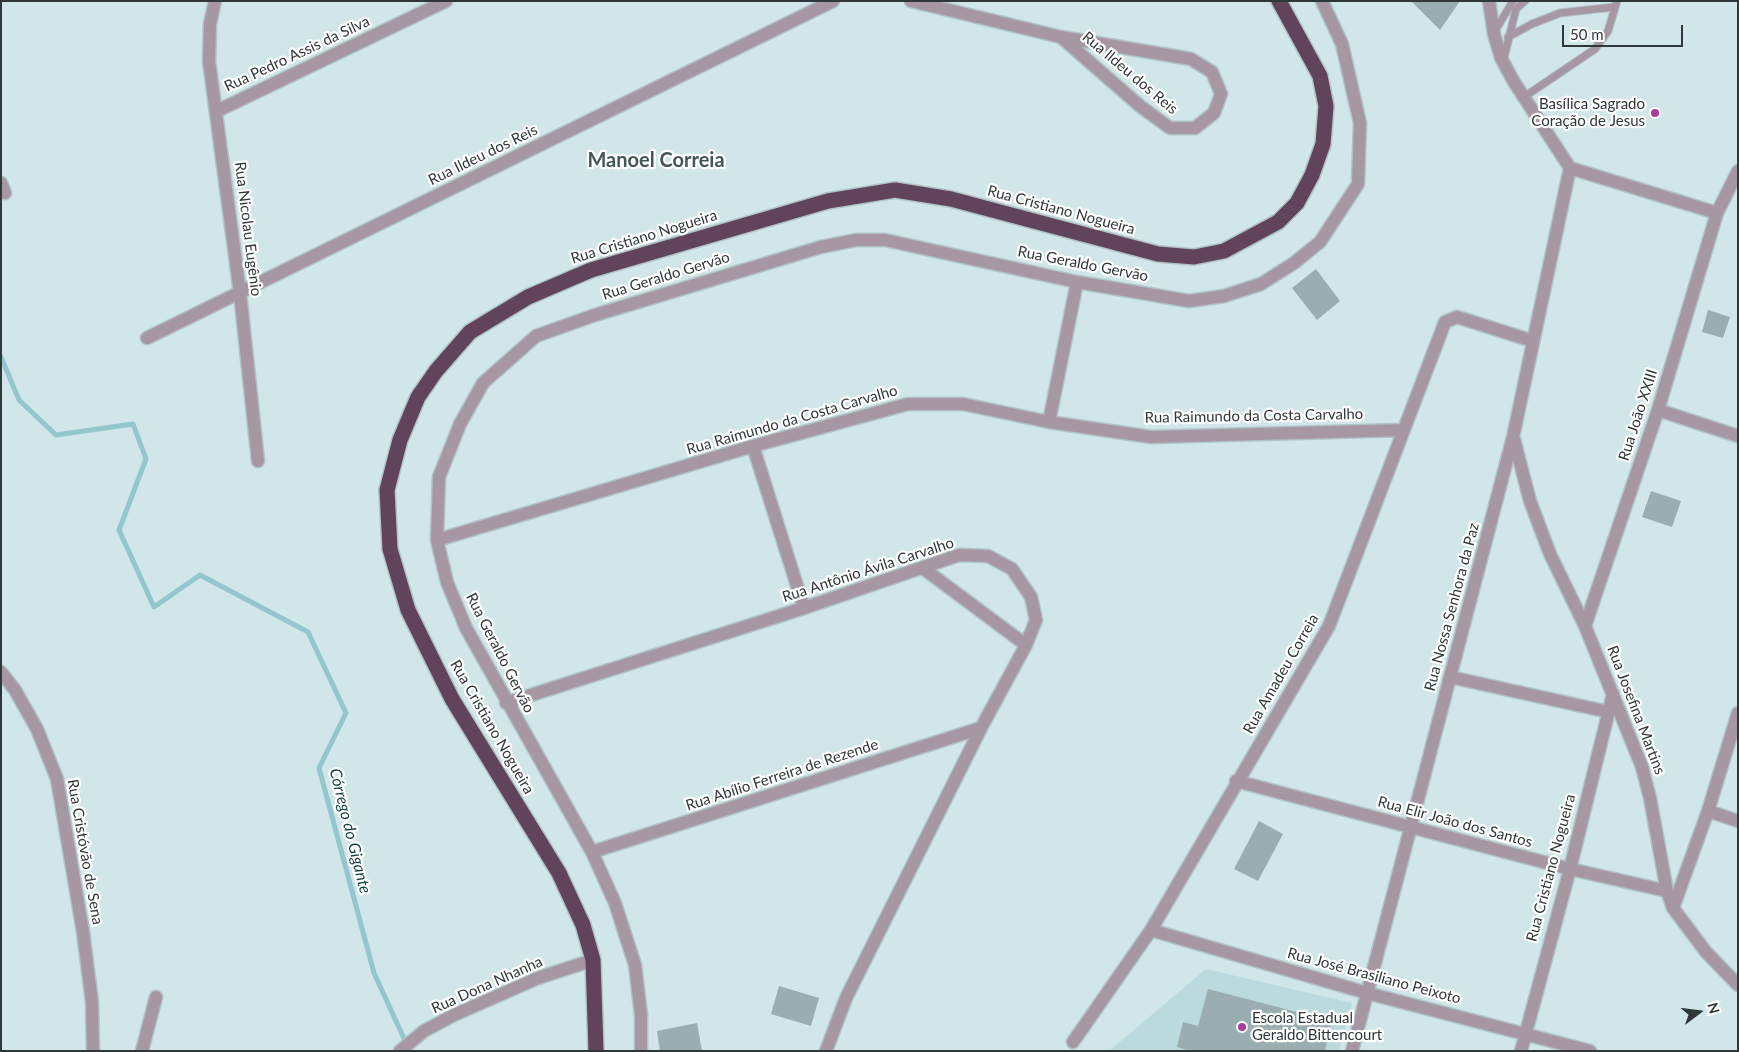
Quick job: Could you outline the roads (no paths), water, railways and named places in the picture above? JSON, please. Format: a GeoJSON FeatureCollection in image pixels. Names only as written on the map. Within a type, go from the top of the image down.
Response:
{"type":"FeatureCollection","features":[{"type":"Feature","properties":{"kind":"highway","name":"Rua Cristiano Nogueira"},"geometry":{"type":"LineString","coordinates":[[596,1051],[593,960],[583,925],[559,873],[452,699],[408,610],[390,549],[386,490],[400,440],[418,397],[436,372],[470,332],[528,297],[590,270],[828,201],[895,190],[951,199],[1158,254],[1194,257],[1224,251],[1278,222],[1297,203],[1312,175],[1323,144],[1326,106],[1320,76],[1278,1]]}},
{"type":"Feature","properties":{"kind":"street","name":"Rua Nicolau Eugênio"},"geometry":{"type":"LineString","coordinates":[[215,1],[210,24],[210,61],[240,293],[258,461]]}},
{"type":"Feature","properties":{"kind":"street","name":"Rua Pedro Assis da Silva"},"geometry":{"type":"LineString","coordinates":[[217,111],[446,1]]}},
{"type":"Feature","properties":{"kind":"street","name":"Rua Ildeu dos Reis"},"geometry":{"type":"LineString","coordinates":[[147,338],[833,1]]}},
{"type":"Feature","properties":{"kind":"street","name":"Rua Ildeu dos Reis"},"geometry":{"type":"LineString","coordinates":[[910,1],[1061,37],[1191,60],[1212,72],[1221,94],[1214,113],[1195,128],[1170,128],[1140,106],[1061,37]]}},
{"type":"Feature","properties":{"kind":"street","name":"Rua Geraldo Gervão"},"geometry":{"type":"LineString","coordinates":[[641,1051],[641,1014],[635,965],[615,902],[592,852],[506,703],[466,628],[447,582],[437,540],[439,477],[460,424],[484,383],[536,336],[595,314],[821,247],[856,240],[885,240],[1077,282],[1188,301],[1224,296],[1261,284],[1294,263],[1320,242],[1358,184],[1360,123],[1342,44],[1322,1]]}},
{"type":"Feature","properties":{"kind":"street"},"geometry":{"type":"LineString","coordinates":[[1489,1],[1494,34],[1503,61],[1570,168],[1717,213]]}},
{"type":"Feature","properties":{"kind":"street","name":"Rua Nossa Senhora da Paz"},"geometry":{"type":"LineString","coordinates":[[1352,1051],[1412,828],[1513,436],[1570,168]]}},
{"type":"Feature","properties":{"kind":"street","name":"Rua João XXIII"},"geometry":{"type":"LineString","coordinates":[[1585,626],[1658,410],[1717,213],[1738,171]]}},
{"type":"Feature","properties":{"kind":"street"},"geometry":{"type":"LineString","coordinates":[[1049,422],[1077,282]]}},
{"type":"Feature","properties":{"kind":"street","name":"Rua Amadeu Correia"},"geometry":{"type":"LineString","coordinates":[[1073,1042],[1151,930],[1236,781],[1329,626],[1445,322],[1450,318],[1457,317],[1533,341]]}},
{"type":"Feature","properties":{"kind":"street","name":"Rua Raimundo da Costa Carvalho"},"geometry":{"type":"LineString","coordinates":[[437,540],[753,446],[908,404],[963,404],[1049,422],[1151,436],[1403,430]]}},
{"type":"Feature","properties":{"kind":"street"},"geometry":{"type":"LineString","coordinates":[[1658,410],[1738,436]]}},
{"type":"Feature","properties":{"kind":"street","name":"Rua Josefina Martins"},"geometry":{"type":"LineString","coordinates":[[1513,436],[1530,501],[1550,554],[1585,626],[1642,767],[1650,798],[1667,891],[1673,908],[1706,952],[1738,985]]}},
{"type":"Feature","properties":{"kind":"street"},"geometry":{"type":"LineString","coordinates":[[753,446],[804,608]]}},
{"type":"Feature","properties":{"kind":"street","name":"Rua Antônio Ávila Carvalho"},"geometry":{"type":"LineString","coordinates":[[506,703],[804,608],[959,555],[988,556],[1012,569],[1031,597],[1036,620],[1026,645],[846,998],[826,1051]]}},
{"type":"Feature","properties":{"kind":"street"},"geometry":{"type":"LineString","coordinates":[[924,568],[1026,645]]}},
{"type":"Feature","properties":{"kind":"street","name":"Rua Cristóvão de Sena"},"geometry":{"type":"LineString","coordinates":[[1,672],[15,690],[37,729],[57,779],[83,932],[92,1002],[93,1051]]}},
{"type":"Feature","properties":{"kind":"street"},"geometry":{"type":"LineString","coordinates":[[1450,677],[1609,712]]}},
{"type":"Feature","properties":{"kind":"street","name":"Rua Cristiano Nogueira"},"geometry":{"type":"LineString","coordinates":[[1520,1051],[1570,869],[1613,694]]}},
{"type":"Feature","properties":{"kind":"street"},"geometry":{"type":"LineString","coordinates":[[1673,908],[1708,811],[1738,713]]}},
{"type":"Feature","properties":{"kind":"street","name":"Rua Abílio Ferreira de Rezende"},"geometry":{"type":"LineString","coordinates":[[592,852],[982,728]]}},
{"type":"Feature","properties":{"kind":"street","name":"Rua Elir João dos Santos"},"geometry":{"type":"LineString","coordinates":[[1236,781],[1570,869],[1667,891]]}},
{"type":"Feature","properties":{"kind":"street"},"geometry":{"type":"LineString","coordinates":[[1708,811],[1738,821]]}},
{"type":"Feature","properties":{"kind":"street","name":"Rua José Brasiliano Peixoto"},"geometry":{"type":"LineString","coordinates":[[1151,930],[1367,992],[1590,1051]]}},
{"type":"Feature","properties":{"kind":"street","name":"Rua Dona Nhanha"},"geometry":{"type":"LineString","coordinates":[[400,1051],[424,1031],[482,1002],[538,978],[593,960]]}},
{"type":"Feature","properties":{"kind":"street"},"geometry":{"type":"LineString","coordinates":[[142,1051],[156,997]]}},
{"type":"Feature","properties":{"kind":"lane"},"geometry":{"type":"LineString","coordinates":[[1494,34],[1513,1]]}},
{"type":"Feature","properties":{"kind":"lane"},"geometry":{"type":"LineString","coordinates":[[1503,61],[1516,9],[1525,1]]}},
{"type":"Feature","properties":{"kind":"lane"},"geometry":{"type":"LineString","coordinates":[[1508,37],[1532,24],[1560,13],[1615,4],[1608,31],[1595,49],[1524,97]]}},
{"type":"Feature","properties":{"kind":"waterway","name":"Córrego do Gigante"},"geometry":{"type":"LineString","coordinates":[[1,357],[19,400],[56,435],[133,424],[146,459],[119,530],[154,607],[200,575],[308,632],[346,713],[319,768],[374,973],[407,1045]]}},
{"type":"Feature","properties":{"kind":"place","name":"Basílica Sagrado Coração de Jesus"},"geometry":{"type":"Point","coordinates":[1655,113]}},
{"type":"Feature","properties":{"kind":"place","name":"Escola Estadual Geraldo Bittencourt"},"geometry":{"type":"Point","coordinates":[1242,1027]}},
{"type":"Feature","properties":{"kind":"district","name":"Manoel Correia"},"geometry":{"type":"Point","coordinates":[656,161]}}]}
